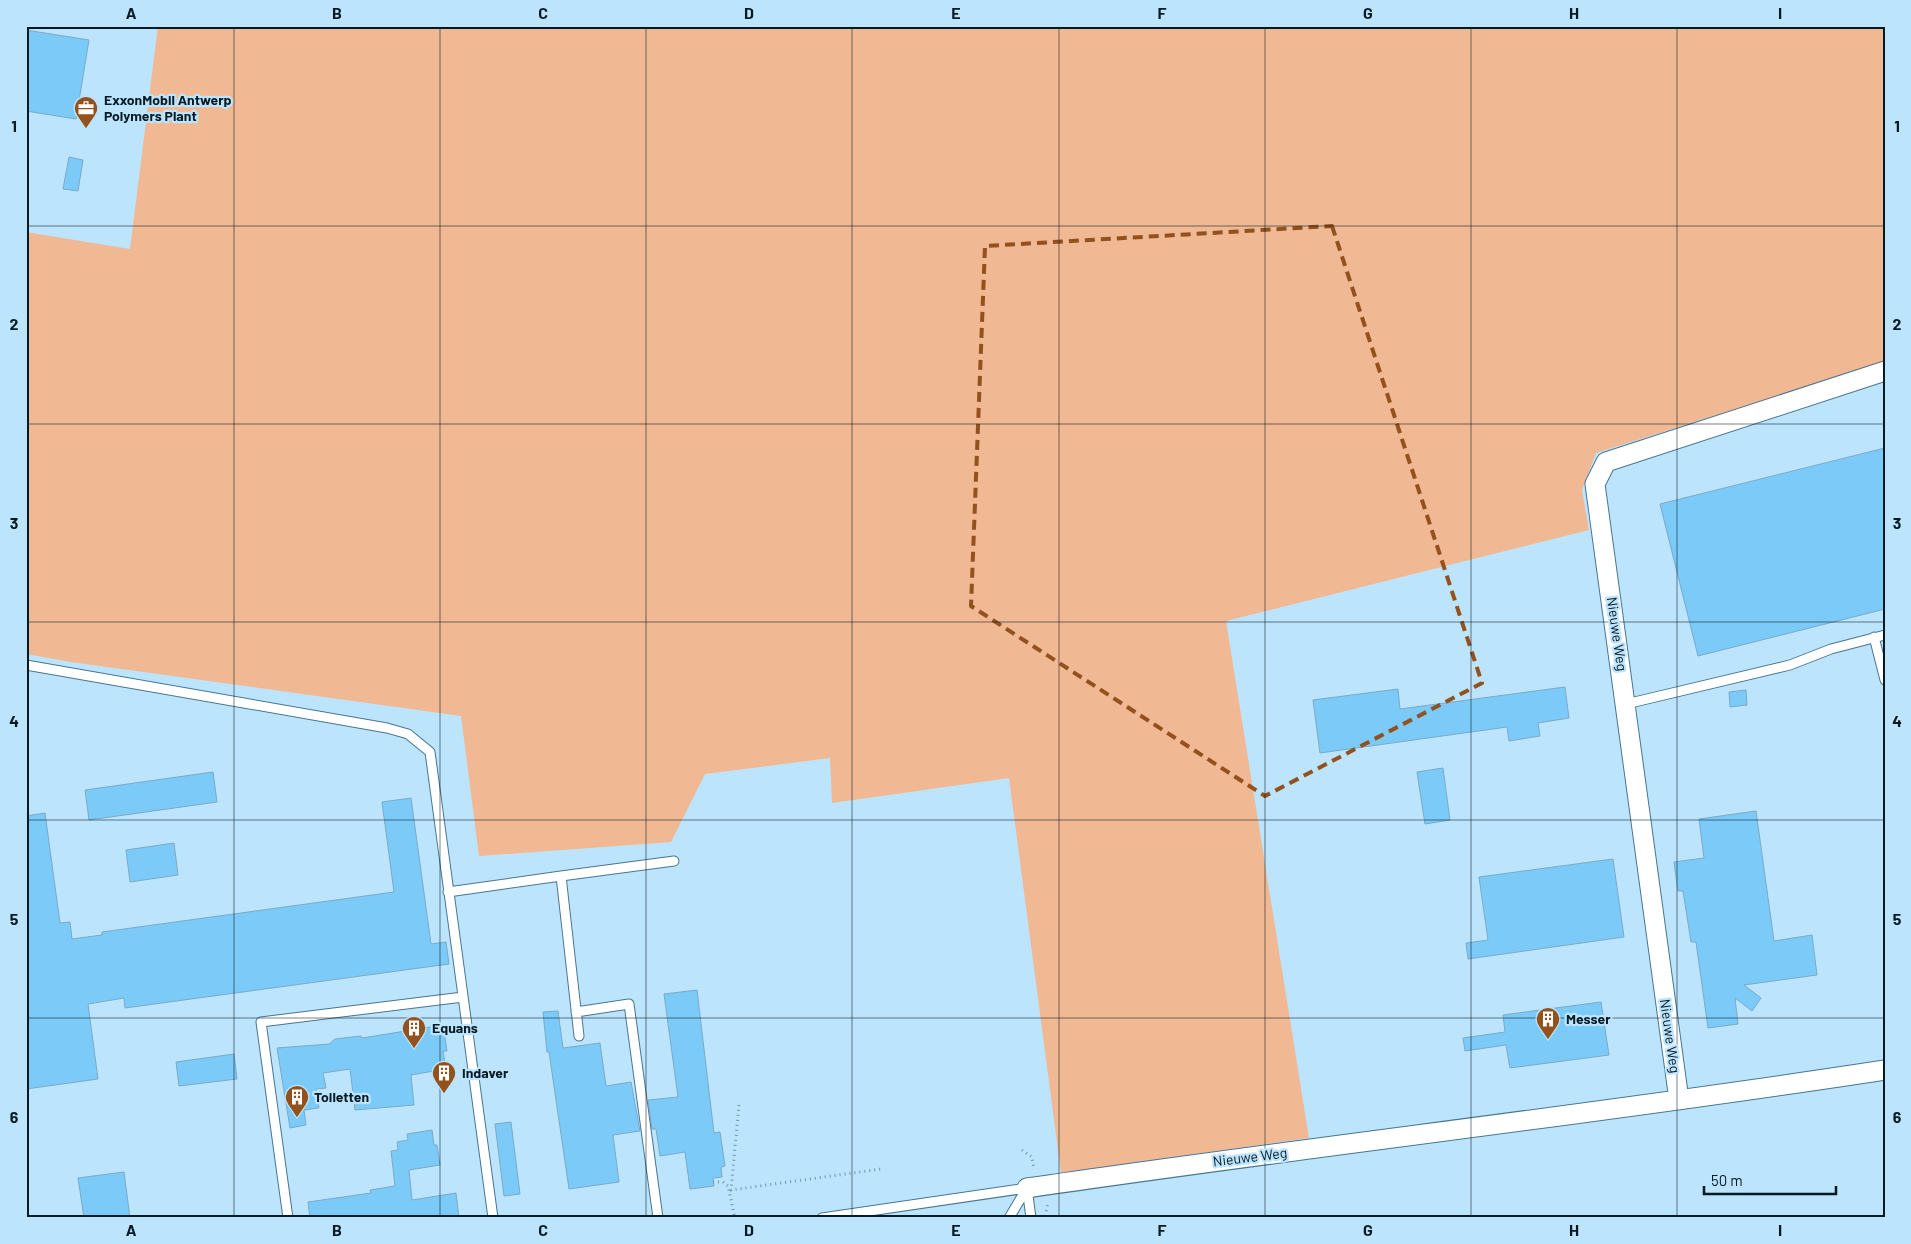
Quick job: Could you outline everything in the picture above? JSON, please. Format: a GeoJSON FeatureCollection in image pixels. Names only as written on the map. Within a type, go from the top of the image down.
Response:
{"type":"FeatureCollection","features":[{"type":"Feature","properties":{"kind":"street","name":"Nieuwe Weg"},"geometry":{"type":"LineString","coordinates":[[1679,1100],[1595,484],[1606,462],[1885,371]]}},
{"type":"Feature","properties":{"kind":"street","name":"Nieuwe Weg"},"geometry":{"type":"LineString","coordinates":[[1027,1188],[1679,1100],[1885,1070]]}},
{"type":"Feature","properties":{"kind":"lane"},"geometry":{"type":"LineString","coordinates":[[1626,704],[1790,665],[1831,649],[1885,635]]}},
{"type":"Feature","properties":{"kind":"lane"},"geometry":{"type":"LineString","coordinates":[[1874,637],[1885,680]]}},
{"type":"Feature","properties":{"kind":"lane"},"geometry":{"type":"LineString","coordinates":[[26,665],[387,728],[408,734],[430,752],[493,1218]]}},
{"type":"Feature","properties":{"kind":"lane"},"geometry":{"type":"LineString","coordinates":[[448,892],[674,862]]}},
{"type":"Feature","properties":{"kind":"lane"},"geometry":{"type":"LineString","coordinates":[[561,876],[579,1036]]}},
{"type":"Feature","properties":{"kind":"lane"},"geometry":{"type":"LineString","coordinates":[[288,1218],[261,1022],[462,997]]}},
{"type":"Feature","properties":{"kind":"lane"},"geometry":{"type":"LineString","coordinates":[[576,1012],[629,1004],[658,1218]]}},
{"type":"Feature","properties":{"kind":"lane"},"geometry":{"type":"LineString","coordinates":[[1010,1218],[1027,1188]]}},
{"type":"Feature","properties":{"kind":"lane"},"geometry":{"type":"LineString","coordinates":[[1027,1188],[1031,1218]]}},
{"type":"Feature","properties":{"kind":"lane","name":"Nieuwe Weg"},"geometry":{"type":"LineString","coordinates":[[822,1218],[1027,1188]]}},
{"type":"Feature","properties":{"kind":"path"},"geometry":{"type":"LineString","coordinates":[[735,1218],[730,1190],[739,1105]]}},
{"type":"Feature","properties":{"kind":"path"},"geometry":{"type":"LineString","coordinates":[[730,1190],[881,1169]]}},
{"type":"Feature","properties":{"kind":"path"},"geometry":{"type":"LineString","coordinates":[[713,1182],[723,1182],[730,1190]]}},
{"type":"Feature","properties":{"kind":"highlighted area"},"geometry":{"type":"Polygon","coordinates":[[[1332,226],[1482,683],[1265,796],[971,606],[985,246],[1332,226]]]}},
{"type":"Feature","properties":{"kind":"shaded area"},"geometry":{"type":"Polygon","coordinates":[[[158,26],[1885,26],[1885,362],[1596,453],[1582,490],[1589,530],[1226,621],[1309,1138],[1061,1173],[1009,778],[832,803],[830,758],[705,774],[671,842],[479,856],[461,716],[71,662],[26,654],[26,232],[130,249],[158,26]]]}},
{"type":"Feature","properties":{"kind":"building"},"geometry":{"type":"Polygon","coordinates":[[[26,30],[89,40],[76,119],[26,111],[26,30]]]}},
{"type":"Feature","properties":{"kind":"building"},"geometry":{"type":"Polygon","coordinates":[[[69,157],[83,160],[78,191],[63,189],[69,157]]]}},
{"type":"Feature","properties":{"kind":"building"},"geometry":{"type":"Polygon","coordinates":[[[1885,448],[1885,609],[1698,656],[1660,504],[1885,448]]]}},
{"type":"Feature","properties":{"kind":"building"},"geometry":{"type":"Polygon","coordinates":[[[1565,687],[1569,718],[1538,723],[1540,736],[1509,741],[1507,727],[1320,753],[1313,700],[1398,689],[1400,709],[1565,687]]]}},
{"type":"Feature","properties":{"kind":"building"},"geometry":{"type":"Polygon","coordinates":[[[1746,690],[1747,705],[1730,707],[1729,692],[1746,690]]]}},
{"type":"Feature","properties":{"kind":"building"},"geometry":{"type":"Polygon","coordinates":[[[1443,768],[1450,820],[1425,824],[1417,772],[1443,768]]]}},
{"type":"Feature","properties":{"kind":"building"},"geometry":{"type":"Polygon","coordinates":[[[213,772],[217,802],[89,820],[85,790],[213,772]]]}},
{"type":"Feature","properties":{"kind":"building"},"geometry":{"type":"Polygon","coordinates":[[[411,798],[431,944],[446,942],[449,964],[125,1008],[124,998],[88,1004],[98,1079],[26,1089],[26,816],[45,813],[60,923],[70,922],[72,939],[102,935],[102,932],[394,892],[382,802],[411,798]]]}},
{"type":"Feature","properties":{"kind":"building"},"geometry":{"type":"Polygon","coordinates":[[[1756,811],[1774,941],[1812,935],[1817,975],[1744,985],[1761,998],[1752,1011],[1735,998],[1738,1024],[1708,1028],[1696,942],[1691,942],[1683,891],[1678,891],[1674,862],[1704,858],[1699,819],[1756,811]]]}},
{"type":"Feature","properties":{"kind":"building"},"geometry":{"type":"Polygon","coordinates":[[[174,843],[178,875],[130,882],[126,850],[174,843]]]}},
{"type":"Feature","properties":{"kind":"building"},"geometry":{"type":"Polygon","coordinates":[[[1613,859],[1624,937],[1468,959],[1466,943],[1488,940],[1479,877],[1613,859]]]}},
{"type":"Feature","properties":{"kind":"building"},"geometry":{"type":"Polygon","coordinates":[[[697,990],[714,1133],[720,1132],[725,1166],[721,1167],[722,1177],[713,1178],[714,1186],[690,1189],[685,1152],[660,1156],[656,1129],[652,1129],[648,1100],[678,1097],[664,994],[697,990]]]}},
{"type":"Feature","properties":{"kind":"building","name":"Messer"},"geometry":{"type":"Polygon","coordinates":[[[1601,1002],[1609,1055],[1510,1068],[1506,1045],[1465,1051],[1463,1038],[1505,1032],[1503,1015],[1601,1002]]]}},
{"type":"Feature","properties":{"kind":"building"},"geometry":{"type":"Polygon","coordinates":[[[558,1011],[563,1048],[600,1043],[606,1086],[631,1082],[640,1131],[613,1135],[619,1182],[569,1189],[549,1052],[547,1052],[543,1012],[558,1011]]]}},
{"type":"Feature","properties":{"kind":"building"},"geometry":{"type":"Polygon","coordinates":[[[443,1025],[447,1051],[443,1051],[446,1069],[411,1075],[414,1105],[355,1110],[350,1069],[323,1073],[326,1088],[316,1089],[319,1108],[304,1110],[306,1125],[290,1128],[277,1048],[329,1044],[335,1039],[361,1036],[362,1038],[443,1025]]]}},
{"type":"Feature","properties":{"kind":"building"},"geometry":{"type":"Polygon","coordinates":[[[234,1054],[237,1079],[179,1086],[176,1062],[234,1054]]]}},
{"type":"Feature","properties":{"kind":"building"},"geometry":{"type":"Polygon","coordinates":[[[511,1122],[520,1194],[504,1196],[495,1124],[511,1122]]]}},
{"type":"Feature","properties":{"kind":"building"},"geometry":{"type":"Polygon","coordinates":[[[432,1130],[434,1145],[437,1145],[440,1165],[409,1170],[412,1200],[456,1193],[459,1218],[310,1218],[308,1202],[371,1193],[370,1190],[395,1186],[391,1151],[398,1150],[397,1142],[408,1140],[407,1134],[432,1130]]]}},
{"type":"Feature","properties":{"kind":"building"},"geometry":{"type":"Polygon","coordinates":[[[124,1172],[130,1218],[84,1218],[78,1178],[124,1172]]]}},
{"type":"Feature","properties":{"kind":"place","name":"ExxonMobil Antwerp Polymers Plant"},"geometry":{"type":"Point","coordinates":[86,129]}},
{"type":"Feature","properties":{"kind":"place","name":"Messer"},"geometry":{"type":"Point","coordinates":[1548,1040]}},
{"type":"Feature","properties":{"kind":"place","name":"Equans"},"geometry":{"type":"Point","coordinates":[414,1049]}},
{"type":"Feature","properties":{"kind":"place","name":"Indaver"},"geometry":{"type":"Point","coordinates":[444,1094]}},
{"type":"Feature","properties":{"kind":"place","name":"Toiletten"},"geometry":{"type":"Point","coordinates":[297,1118]}}]}
